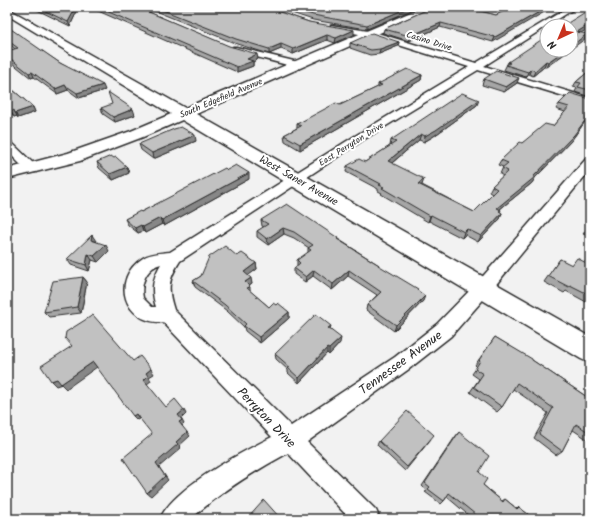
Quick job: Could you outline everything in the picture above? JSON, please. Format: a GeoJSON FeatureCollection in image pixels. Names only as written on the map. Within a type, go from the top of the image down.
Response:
{"type":"FeatureCollection","features":[{"type":"Feature","properties":{"kind":"street","name":"South Edgefield Avenue"},"geometry":{"type":"LineString","coordinates":[[7,174],[32,169],[107,146],[372,34],[431,7]]}},
{"type":"Feature","properties":{"kind":"street","name":"East Perryton Drive"},"geometry":{"type":"LineString","coordinates":[[167,314],[156,315],[146,312],[138,306],[132,295],[133,283],[138,272],[146,264],[156,259],[174,257],[296,179],[574,7]]}},
{"type":"Feature","properties":{"kind":"street","name":"West Saner Avenue"},"geometry":{"type":"LineString","coordinates":[[7,11],[590,351]]}},
{"type":"Feature","properties":{"kind":"street","name":"Casino Drive"},"geometry":{"type":"LineString","coordinates":[[323,25],[372,34],[590,101]]}},
{"type":"Feature","properties":{"kind":"street"},"geometry":{"type":"LineString","coordinates":[[226,44],[264,57],[299,65]]}},
{"type":"Feature","properties":{"kind":"street"},"geometry":{"type":"LineString","coordinates":[[7,144],[32,169]]}},
{"type":"Feature","properties":{"kind":"street","name":"Tennessee Avenue"},"geometry":{"type":"LineString","coordinates":[[173,519],[200,494],[242,465],[290,440],[402,363],[444,330],[483,288],[590,162]]}},
{"type":"Feature","properties":{"kind":"street","name":"Perryton Drive"},"geometry":{"type":"LineString","coordinates":[[174,257],[165,271],[160,285],[162,300],[167,314],[367,519]]}},
{"type":"Feature","properties":{"kind":"building"},"geometry":{"type":"Polygon","coordinates":[[[37,7],[76,7],[68,22],[37,7]]]}},
{"type":"Feature","properties":{"kind":"building"},"geometry":{"type":"Polygon","coordinates":[[[97,7],[137,7],[229,46],[257,54],[247,59],[253,61],[237,67],[97,7]]]}},
{"type":"Feature","properties":{"kind":"building"},"geometry":{"type":"Polygon","coordinates":[[[155,7],[265,7],[309,22],[354,30],[336,38],[327,35],[293,49],[281,44],[269,49],[236,39],[155,7]]]}},
{"type":"Feature","properties":{"kind":"building"},"geometry":{"type":"Polygon","coordinates":[[[287,7],[410,7],[367,25],[313,15],[287,7]]]}},
{"type":"Feature","properties":{"kind":"building"},"geometry":{"type":"Polygon","coordinates":[[[433,7],[464,7],[496,15],[512,7],[548,7],[495,37],[441,23],[410,36],[384,29],[433,7]]]}},
{"type":"Feature","properties":{"kind":"building"},"geometry":{"type":"Polygon","coordinates":[[[590,9],[590,24],[579,31],[579,18],[576,18],[590,9]]]}},
{"type":"Feature","properties":{"kind":"building"},"geometry":{"type":"Polygon","coordinates":[[[8,27],[60,63],[103,85],[77,93],[65,85],[55,89],[32,72],[29,73],[7,56],[7,51],[18,48],[7,40],[8,27]]]}},
{"type":"Feature","properties":{"kind":"building"},"geometry":{"type":"Polygon","coordinates":[[[579,32],[587,34],[579,40],[579,32]]]}},
{"type":"Feature","properties":{"kind":"building"},"geometry":{"type":"Polygon","coordinates":[[[372,33],[399,42],[380,49],[371,50],[350,43],[372,33]]]}},
{"type":"Feature","properties":{"kind":"building"},"geometry":{"type":"Polygon","coordinates":[[[539,41],[539,58],[554,58],[548,62],[546,61],[535,71],[531,69],[528,72],[506,65],[510,63],[508,62],[539,41]]]}},
{"type":"Feature","properties":{"kind":"building"},"geometry":{"type":"Polygon","coordinates":[[[407,69],[422,75],[300,144],[284,135],[301,126],[297,124],[336,103],[340,105],[382,85],[378,84],[407,69]]]}},
{"type":"Feature","properties":{"kind":"building"},"geometry":{"type":"Polygon","coordinates":[[[590,70],[590,90],[578,87],[581,83],[576,82],[590,70]]]}},
{"type":"Feature","properties":{"kind":"building"},"geometry":{"type":"Polygon","coordinates":[[[496,71],[519,78],[506,87],[484,79],[496,71]]]}},
{"type":"Feature","properties":{"kind":"building"},"geometry":{"type":"Polygon","coordinates":[[[7,85],[33,107],[15,113],[14,110],[11,112],[7,108],[7,85]]]}},
{"type":"Feature","properties":{"kind":"building"},"geometry":{"type":"Polygon","coordinates":[[[108,92],[133,109],[113,117],[101,108],[112,104],[108,92]]]}},
{"type":"Feature","properties":{"kind":"building"},"geometry":{"type":"Polygon","coordinates":[[[462,93],[479,100],[436,130],[425,136],[421,134],[388,161],[424,179],[418,184],[474,212],[497,189],[492,186],[508,171],[502,168],[508,163],[501,160],[520,142],[522,143],[545,124],[553,126],[569,107],[559,104],[570,93],[590,99],[590,114],[574,135],[533,177],[535,177],[497,208],[501,210],[499,211],[502,213],[481,236],[467,229],[464,232],[431,215],[430,216],[382,188],[384,187],[379,185],[381,184],[347,166],[359,159],[365,162],[396,142],[391,140],[462,93]]]}},
{"type":"Feature","properties":{"kind":"building"},"geometry":{"type":"Polygon","coordinates":[[[181,127],[195,135],[152,153],[139,144],[174,129],[181,127]]]}},
{"type":"Feature","properties":{"kind":"building"},"geometry":{"type":"Polygon","coordinates":[[[111,156],[114,158],[116,157],[127,167],[110,174],[97,162],[111,156]]]}},
{"type":"Feature","properties":{"kind":"building"},"geometry":{"type":"Polygon","coordinates":[[[236,165],[249,173],[162,220],[160,218],[143,227],[141,225],[135,228],[125,219],[225,168],[227,170],[236,165]]]}},
{"type":"Feature","properties":{"kind":"building"},"geometry":{"type":"Polygon","coordinates":[[[287,204],[338,238],[337,239],[418,289],[417,290],[425,296],[396,325],[367,305],[381,292],[349,270],[333,284],[314,270],[306,277],[294,268],[300,263],[297,260],[311,250],[308,248],[313,245],[294,232],[283,228],[267,239],[257,231],[268,224],[261,220],[287,204]]]}},
{"type":"Feature","properties":{"kind":"building"},"geometry":{"type":"Polygon","coordinates":[[[92,235],[91,240],[106,245],[94,256],[88,254],[86,265],[67,259],[92,235]]]}},
{"type":"Feature","properties":{"kind":"building"},"geometry":{"type":"Polygon","coordinates":[[[225,246],[237,256],[242,253],[256,263],[244,272],[251,278],[245,282],[250,287],[247,288],[269,307],[273,303],[276,305],[278,303],[289,312],[259,337],[244,326],[246,324],[225,305],[193,281],[201,276],[209,257],[225,246]]]}},
{"type":"Feature","properties":{"kind":"building"},"geometry":{"type":"Polygon","coordinates":[[[577,258],[590,265],[590,274],[588,277],[590,277],[590,295],[570,285],[569,287],[548,276],[560,259],[572,265],[577,258]]]}},
{"type":"Feature","properties":{"kind":"building"},"geometry":{"type":"Polygon","coordinates":[[[83,277],[77,307],[44,312],[53,281],[83,277]]]}},
{"type":"Feature","properties":{"kind":"building"},"geometry":{"type":"Polygon","coordinates":[[[316,314],[331,326],[328,328],[341,338],[329,349],[327,348],[299,378],[288,368],[290,367],[275,354],[316,314]]]}},
{"type":"Feature","properties":{"kind":"building"},"geometry":{"type":"Polygon","coordinates":[[[93,315],[133,361],[140,356],[151,369],[146,373],[148,376],[144,380],[166,407],[175,399],[184,410],[178,415],[182,420],[179,422],[187,432],[176,442],[178,444],[156,463],[165,476],[147,493],[123,458],[152,434],[136,414],[133,416],[93,362],[61,384],[57,379],[51,381],[41,366],[72,346],[65,338],[66,332],[93,315]]]}},
{"type":"Feature","properties":{"kind":"building"},"geometry":{"type":"Polygon","coordinates":[[[495,337],[532,359],[590,399],[590,433],[576,424],[562,451],[539,434],[553,408],[517,383],[502,407],[474,387],[483,374],[475,369],[480,361],[479,360],[495,337]]]}},
{"type":"Feature","properties":{"kind":"building"},"geometry":{"type":"Polygon","coordinates":[[[407,411],[434,435],[407,467],[379,441],[407,411]]]}},
{"type":"Feature","properties":{"kind":"building"},"geometry":{"type":"Polygon","coordinates":[[[459,432],[489,456],[479,472],[487,479],[483,485],[503,502],[505,499],[517,509],[519,507],[534,519],[488,519],[485,516],[481,519],[449,493],[444,501],[428,489],[430,487],[425,483],[459,432]]]}},
{"type":"Feature","properties":{"kind":"building"},"geometry":{"type":"Polygon","coordinates":[[[264,500],[281,519],[247,519],[264,500]]]}}]}
